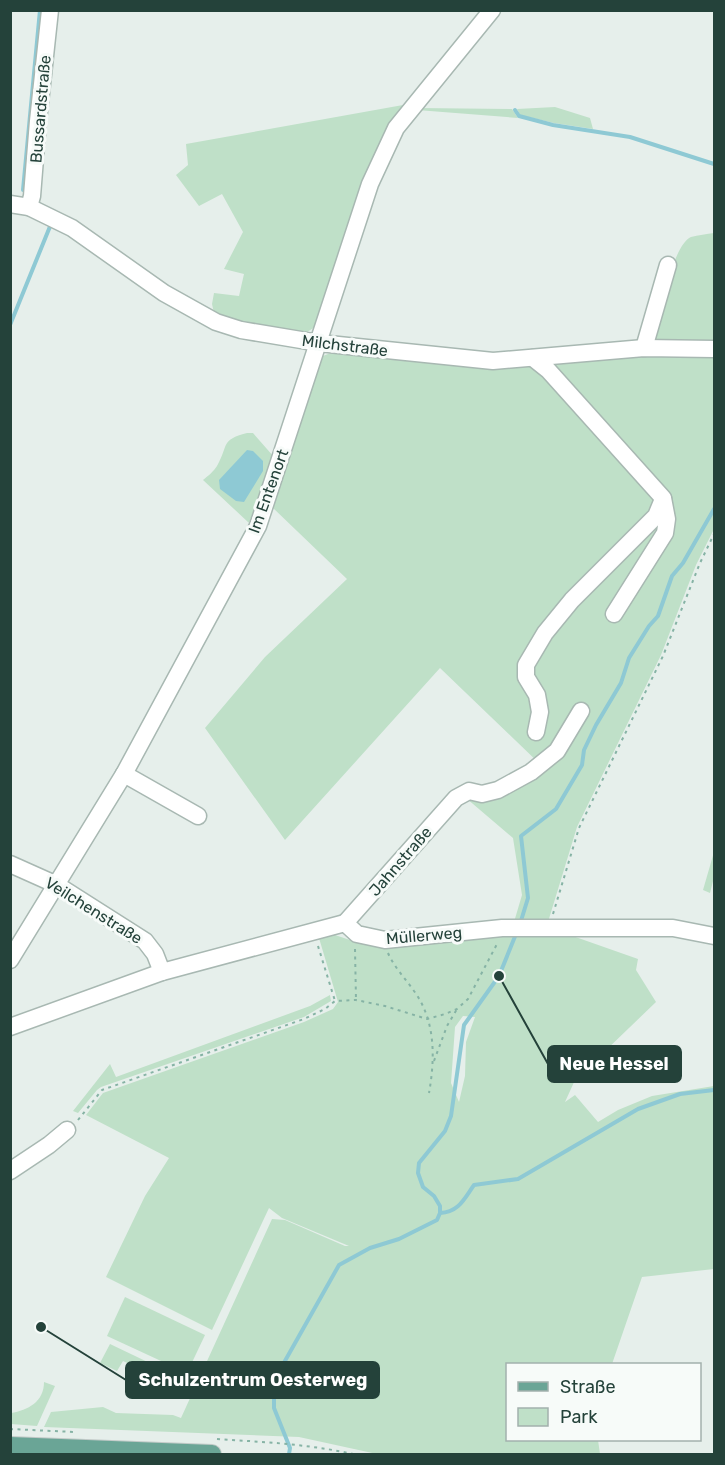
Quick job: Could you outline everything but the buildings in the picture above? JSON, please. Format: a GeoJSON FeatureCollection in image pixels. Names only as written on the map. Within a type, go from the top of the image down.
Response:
{"type":"FeatureCollection","features":[{"type":"Feature","properties":{"kind":"main road"},"geometry":{"type":"LineString","coordinates":[[10,1446],[212,1455]]}},
{"type":"Feature","properties":{"kind":"street","name":"Bussardstraße"},"geometry":{"type":"LineString","coordinates":[[29,207],[32,196],[50,10]]}},
{"type":"Feature","properties":{"kind":"street","name":"Im Entenort"},"geometry":{"type":"LineString","coordinates":[[10,960],[124,774],[258,526],[370,184],[396,128],[492,10]]}},
{"type":"Feature","properties":{"kind":"street","name":"Milchstraße"},"geometry":{"type":"LineString","coordinates":[[10,204],[29,207],[72,228],[164,293],[216,322],[241,330],[319,343],[493,361],[644,348],[714,349]]}},
{"type":"Feature","properties":{"kind":"street"},"geometry":{"type":"LineString","coordinates":[[644,348],[668,266]]}},
{"type":"Feature","properties":{"kind":"street"},"geometry":{"type":"LineString","coordinates":[[533,358],[548,370],[663,498],[667,519],[665,533],[614,614]]}},
{"type":"Feature","properties":{"kind":"street"},"geometry":{"type":"LineString","coordinates":[[536,732],[540,712],[537,695],[526,677],[526,665],[545,633],[572,600],[656,516],[663,498]]}},
{"type":"Feature","properties":{"kind":"street","name":"Jahnstraße"},"geometry":{"type":"LineString","coordinates":[[351,928],[456,798],[469,791],[482,794],[498,789],[531,772],[557,751],[581,711]]}},
{"type":"Feature","properties":{"kind":"street"},"geometry":{"type":"LineString","coordinates":[[124,774],[198,816]]}},
{"type":"Feature","properties":{"kind":"street","name":"Veilchenstraße"},"geometry":{"type":"LineString","coordinates":[[10,864],[57,885],[145,941],[162,972]]}},
{"type":"Feature","properties":{"kind":"street","name":"Müllerweg"},"geometry":{"type":"LineString","coordinates":[[10,1027],[162,972],[313,931],[351,928],[385,940],[505,928],[674,928],[714,936]]}},
{"type":"Feature","properties":{"kind":"street"},"geometry":{"type":"LineString","coordinates":[[10,1171],[67,1131]]}},
{"type":"Feature","properties":{"kind":"path"},"geometry":{"type":"LineString","coordinates":[[550,929],[579,828],[663,656],[714,534]]}},
{"type":"Feature","properties":{"kind":"path"},"geometry":{"type":"LineString","coordinates":[[351,928],[355,940],[356,1000]]}},
{"type":"Feature","properties":{"kind":"path"},"geometry":{"type":"LineString","coordinates":[[67,1131],[102,1090],[304,1019],[325,1009],[335,1001],[356,1000],[427,1019],[456,1009],[468,999],[505,928]]}},
{"type":"Feature","properties":{"kind":"path"},"geometry":{"type":"LineString","coordinates":[[313,931],[335,1001]]}},
{"type":"Feature","properties":{"kind":"path"},"geometry":{"type":"LineString","coordinates":[[385,940],[390,958],[423,1006],[431,1030],[433,1064],[429,1094]]}},
{"type":"Feature","properties":{"kind":"path"},"geometry":{"type":"LineString","coordinates":[[433,1064],[456,1009]]}},
{"type":"Feature","properties":{"kind":"path"},"geometry":{"type":"LineString","coordinates":[[277,1442],[353,1455]]}},
{"type":"Feature","properties":{"kind":"green space"},"geometry":{"type":"Polygon","coordinates":[[[403,105],[388,126],[363,183],[318,325],[304,334],[235,322],[214,313],[212,304],[214,293],[239,296],[244,274],[224,269],[243,232],[222,194],[199,206],[176,175],[188,165],[186,144],[403,105]]]}},
{"type":"Feature","properties":{"kind":"green space"},"geometry":{"type":"Polygon","coordinates":[[[555,107],[590,118],[593,129],[520,115],[517,109],[555,107]]]}},
{"type":"Feature","properties":{"kind":"green space"},"geometry":{"type":"Polygon","coordinates":[[[418,108],[512,109],[518,118],[417,110],[418,108]]]}},
{"type":"Feature","properties":{"kind":"green space"},"geometry":{"type":"Polygon","coordinates":[[[714,233],[714,342],[652,342],[672,268],[684,243],[691,237],[714,233]]]}},
{"type":"Feature","properties":{"kind":"green space"},"geometry":{"type":"Polygon","coordinates":[[[338,350],[497,366],[645,352],[714,353],[714,529],[696,565],[661,655],[577,827],[548,922],[514,922],[522,895],[513,838],[466,798],[543,767],[440,668],[285,840],[205,728],[265,657],[347,579],[272,507],[323,356],[338,350]]]}},
{"type":"Feature","properties":{"kind":"green space"},"geometry":{"type":"Polygon","coordinates":[[[253,433],[274,457],[249,523],[203,480],[217,466],[226,444],[233,438],[253,433]]]}},
{"type":"Feature","properties":{"kind":"green space"},"geometry":{"type":"Polygon","coordinates":[[[714,852],[714,877],[710,893],[703,890],[714,852]]]}},
{"type":"Feature","properties":{"kind":"green space"},"geometry":{"type":"Polygon","coordinates":[[[501,932],[567,934],[638,959],[636,970],[656,1002],[575,1080],[565,1102],[575,1095],[598,1122],[618,1110],[652,1096],[714,1086],[714,1269],[642,1277],[612,1363],[506,1363],[506,1441],[598,1441],[600,1454],[377,1454],[299,1437],[44,1427],[51,1412],[103,1407],[116,1413],[173,1415],[181,1418],[272,1219],[285,1220],[349,1246],[282,1218],[269,1208],[212,1330],[106,1277],[145,1196],[169,1158],[86,1115],[103,1093],[304,1022],[333,1009],[338,1002],[319,938],[332,934],[359,943],[383,947],[501,932]],[[463,1016],[455,1027],[451,1083],[459,1102],[465,1076],[466,1042],[475,1017],[463,1016]]]}},
{"type":"Feature","properties":{"kind":"green space"},"geometry":{"type":"Polygon","coordinates":[[[330,995],[331,1001],[304,1017],[101,1087],[78,1113],[73,1111],[110,1064],[116,1077],[310,1006],[330,995]]]}},
{"type":"Feature","properties":{"kind":"green space"},"geometry":{"type":"Polygon","coordinates":[[[125,1297],[205,1335],[187,1373],[107,1336],[125,1297]]]}},
{"type":"Feature","properties":{"kind":"green space"},"geometry":{"type":"Polygon","coordinates":[[[110,1344],[179,1377],[175,1386],[123,1361],[117,1371],[100,1363],[110,1344]]]}},
{"type":"Feature","properties":{"kind":"green space"},"geometry":{"type":"Polygon","coordinates":[[[44,1382],[55,1386],[37,1426],[11,1424],[11,1413],[34,1404],[41,1395],[44,1382]]]}},
{"type":"Feature","properties":{"kind":"water"},"geometry":{"type":"Polygon","coordinates":[[[247,450],[253,451],[263,461],[263,471],[244,502],[236,501],[220,489],[219,480],[247,450]]]}},
{"type":"Feature","properties":{"kind":"waterway"},"geometry":{"type":"LineString","coordinates":[[23,190],[40,10]]}},
{"type":"Feature","properties":{"kind":"waterway"},"geometry":{"type":"LineString","coordinates":[[515,110],[519,116],[553,125],[630,137],[714,164]]}},
{"type":"Feature","properties":{"kind":"waterway"},"geometry":{"type":"LineString","coordinates":[[10,325],[51,224]]}},
{"type":"Feature","properties":{"kind":"waterway"},"geometry":{"type":"LineString","coordinates":[[520,924],[528,898],[521,836],[556,809],[582,765],[584,750],[621,683],[629,658],[658,616],[672,576],[683,563],[714,509]]}},
{"type":"Feature","properties":{"kind":"waterway"},"geometry":{"type":"LineString","coordinates":[[289,1454],[290,1448],[274,1408],[274,1391],[281,1368],[339,1265],[370,1248],[399,1239],[437,1220],[440,1206],[434,1196],[423,1187],[418,1173],[419,1163],[445,1131],[451,1116],[464,1025],[499,976],[516,934]]}},
{"type":"Feature","properties":{"kind":"waterway"},"geometry":{"type":"LineString","coordinates":[[440,1213],[456,1207],[474,1185],[518,1179],[638,1109],[680,1094],[714,1090]]}},
{"type":"Feature","properties":{"kind":"place","name":"Neue Hessel"},"geometry":{"type":"Point","coordinates":[499,976]}},
{"type":"Feature","properties":{"kind":"place","name":"Schulzentrum Oesterweg"},"geometry":{"type":"Point","coordinates":[41,1327]}}]}
